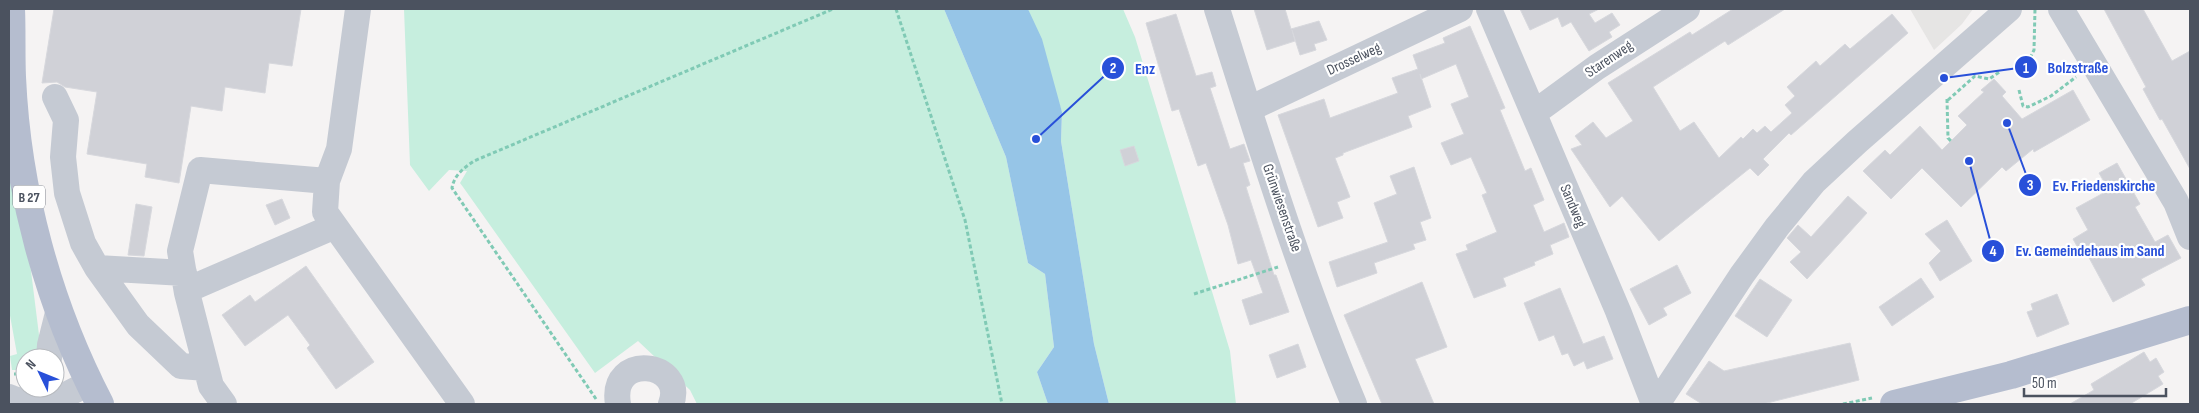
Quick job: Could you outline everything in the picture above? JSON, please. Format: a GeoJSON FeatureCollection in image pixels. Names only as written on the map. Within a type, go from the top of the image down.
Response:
{"type":"FeatureCollection","features":[{"type":"Feature","properties":{"kind":"main road","name":"B 27"},"geometry":{"type":"LineString","coordinates":[[11,9],[12,78],[20,151],[31,213],[58,313],[94,394]]}},
{"type":"Feature","properties":{"kind":"main road"},"geometry":{"type":"LineString","coordinates":[[1894,404],[2011,375],[2190,320]]}},
{"type":"Feature","properties":{"kind":"street"},"geometry":{"type":"LineString","coordinates":[[358,9],[339,150],[327,181],[325,212],[462,404]]}},
{"type":"Feature","properties":{"kind":"street","name":"Grünwiesenstraße"},"geometry":{"type":"LineString","coordinates":[[1218,9],[1249,109],[1300,260],[1354,404]]}},
{"type":"Feature","properties":{"kind":"street","name":"Drosselweg"},"geometry":{"type":"LineString","coordinates":[[1249,109],[1460,9]]}},
{"type":"Feature","properties":{"kind":"street","name":"Sandweg"},"geometry":{"type":"LineString","coordinates":[[1488,9],[1534,113],[1656,404]]}},
{"type":"Feature","properties":{"kind":"street","name":"Starenweg"},"geometry":{"type":"LineString","coordinates":[[1534,113],[1597,67],[1687,9]]}},
{"type":"Feature","properties":{"kind":"street"},"geometry":{"type":"LineString","coordinates":[[1656,404],[1777,226],[1814,182],[2009,9]]}},
{"type":"Feature","properties":{"kind":"street"},"geometry":{"type":"LineString","coordinates":[[2061,9],[2093,64],[2183,200],[2190,237]]}},
{"type":"Feature","properties":{"kind":"street"},"geometry":{"type":"LineString","coordinates":[[55,97],[66,120],[63,157],[67,193],[84,243],[97,268],[138,325],[182,366],[206,368]]}},
{"type":"Feature","properties":{"kind":"street"},"geometry":{"type":"LineString","coordinates":[[224,404],[211,386],[185,281],[180,252],[200,170],[327,181]]}},
{"type":"Feature","properties":{"kind":"street"},"geometry":{"type":"LineString","coordinates":[[97,268],[185,281],[335,226]]}},
{"type":"Feature","properties":{"kind":"street"},"geometry":{"type":"LineString","coordinates":[[50,348],[58,313]]}},
{"type":"Feature","properties":{"kind":"street"},"geometry":{"type":"LineString","coordinates":[[618,404],[618,387],[622,378],[638,368],[647,367],[664,375],[670,382],[672,391],[671,404]]}},
{"type":"Feature","properties":{"kind":"street"},"geometry":{"type":"LineString","coordinates":[[48,404],[94,394]]}},
{"type":"Feature","properties":{"kind":"street"},"geometry":{"type":"LineString","coordinates":[[9,397],[26,401],[33,398]]}},
{"type":"Feature","properties":{"kind":"path"},"geometry":{"type":"LineString","coordinates":[[599,404],[457,196],[452,188],[453,182],[462,170],[481,158],[833,9]]}},
{"type":"Feature","properties":{"kind":"path"},"geometry":{"type":"LineString","coordinates":[[896,9],[965,220],[1002,404]]}},
{"type":"Feature","properties":{"kind":"path"},"geometry":{"type":"LineString","coordinates":[[2030,58],[2034,50],[2035,9]]}},
{"type":"Feature","properties":{"kind":"path"},"geometry":{"type":"LineString","coordinates":[[2019,90],[2023,106],[2028,107],[2051,96],[2093,64]]}},
{"type":"Feature","properties":{"kind":"path"},"geometry":{"type":"LineString","coordinates":[[1948,100],[1975,76],[1989,79],[2001,71]]}},
{"type":"Feature","properties":{"kind":"path"},"geometry":{"type":"LineString","coordinates":[[1942,92],[1948,100],[1948,138],[1951,141]]}},
{"type":"Feature","properties":{"kind":"path"},"geometry":{"type":"LineString","coordinates":[[1194,294],[1300,260]]}},
{"type":"Feature","properties":{"kind":"shaded area"},"geometry":{"type":"Polygon","coordinates":[[[1910,9],[1973,9],[1962,24],[1934,50],[1910,9]]]}},
{"type":"Feature","properties":{"kind":"green space"},"geometry":{"type":"Polygon","coordinates":[[[404,9],[944,9],[1006,157],[1028,263],[1045,274],[1054,347],[1037,372],[1048,404],[697,404],[690,390],[638,341],[595,373],[460,183],[467,171],[449,170],[429,191],[410,165],[404,9]]]}},
{"type":"Feature","properties":{"kind":"green space"},"geometry":{"type":"Polygon","coordinates":[[[1028,9],[1123,9],[1135,37],[1230,351],[1236,404],[1109,404],[1094,344],[1061,141],[1062,112],[1028,9]]]}},
{"type":"Feature","properties":{"kind":"green space"},"geometry":{"type":"Polygon","coordinates":[[[9,140],[31,271],[41,348],[16,348],[9,310],[9,140]]]}},
{"type":"Feature","properties":{"kind":"green space"},"geometry":{"type":"Polygon","coordinates":[[[15,355],[15,370],[12,370],[10,356],[15,355]]]}},
{"type":"Feature","properties":{"kind":"water"},"geometry":{"type":"Polygon","coordinates":[[[944,9],[1028,9],[1042,39],[1062,112],[1061,141],[1094,344],[1109,404],[1048,404],[1037,372],[1054,347],[1045,274],[1028,263],[1006,157],[944,9]]]}},
{"type":"Feature","properties":{"kind":"building"},"geometry":{"type":"Polygon","coordinates":[[[54,9],[301,9],[292,66],[269,63],[265,93],[225,87],[222,111],[191,106],[179,183],[145,177],[147,164],[87,154],[97,92],[65,87],[57,82],[42,83],[54,9]]]}},
{"type":"Feature","properties":{"kind":"building"},"geometry":{"type":"Polygon","coordinates":[[[1254,9],[1285,9],[1291,29],[1319,21],[1327,40],[1314,44],[1316,50],[1300,55],[1292,30],[1295,41],[1267,50],[1254,9]]]}},
{"type":"Feature","properties":{"kind":"building"},"geometry":{"type":"Polygon","coordinates":[[[1520,9],[1599,9],[1589,14],[1595,23],[1612,13],[1620,25],[1609,32],[1612,37],[1589,51],[1571,22],[1562,27],[1558,17],[1530,30],[1520,9]]]}},
{"type":"Feature","properties":{"kind":"building"},"geometry":{"type":"Polygon","coordinates":[[[1733,9],[1785,9],[1728,45],[1725,41],[1653,87],[1680,131],[1694,122],[1719,158],[1741,137],[1743,139],[1753,129],[1757,133],[1765,126],[1771,132],[1792,113],[1785,105],[1795,96],[1787,87],[1816,61],[1820,66],[1845,44],[1850,49],[1892,14],[1908,33],[1791,135],[1789,133],[1763,159],[1769,165],[1758,176],[1750,168],[1659,241],[1622,196],[1610,207],[1571,149],[1582,145],[1575,136],[1593,122],[1606,138],[1633,121],[1608,83],[1690,32],[1692,35],[1733,9]]]}},
{"type":"Feature","properties":{"kind":"building"},"geometry":{"type":"Polygon","coordinates":[[[2104,9],[2143,9],[2172,61],[2190,51],[2190,169],[2143,89],[2146,87],[2104,9]]]}},
{"type":"Feature","properties":{"kind":"building"},"geometry":{"type":"Polygon","coordinates":[[[1176,14],[1196,76],[1212,72],[1216,86],[1210,88],[1230,149],[1244,144],[1250,161],[1243,163],[1250,185],[1246,187],[1274,275],[1276,275],[1289,312],[1250,325],[1242,300],[1263,293],[1251,260],[1238,264],[1228,225],[1206,163],[1198,166],[1179,109],[1172,111],[1146,23],[1176,14]]]}},
{"type":"Feature","properties":{"kind":"building"},"geometry":{"type":"Polygon","coordinates":[[[1470,26],[1505,108],[1500,110],[1525,171],[1531,168],[1544,200],[1533,205],[1544,232],[1564,223],[1569,237],[1550,245],[1553,254],[1534,262],[1535,265],[1503,278],[1506,286],[1474,298],[1456,254],[1468,250],[1466,245],[1497,232],[1482,195],[1487,193],[1471,157],[1451,165],[1441,143],[1464,134],[1451,104],[1469,97],[1456,64],[1422,79],[1431,107],[1408,116],[1412,127],[1343,153],[1343,155],[1335,158],[1350,197],[1337,202],[1343,218],[1318,227],[1278,115],[1324,99],[1330,118],[1398,93],[1392,78],[1418,69],[1413,55],[1445,43],[1443,38],[1470,26]]]}},
{"type":"Feature","properties":{"kind":"building"},"geometry":{"type":"Polygon","coordinates":[[[1994,79],[2006,92],[2002,96],[2022,119],[2073,90],[2090,120],[2034,152],[2033,149],[2006,171],[2002,167],[1961,207],[1922,168],[1891,199],[1863,171],[1885,150],[1890,155],[1920,126],[1942,150],[1967,125],[1958,116],[1984,92],[1981,90],[1994,79]]]}},
{"type":"Feature","properties":{"kind":"building"},"geometry":{"type":"Polygon","coordinates":[[[1134,146],[1139,161],[1125,166],[1120,150],[1134,146]]]}},
{"type":"Feature","properties":{"kind":"building"},"geometry":{"type":"Polygon","coordinates":[[[2117,163],[2140,204],[2135,207],[2155,242],[2168,235],[2181,258],[2141,279],[2145,285],[2113,302],[2087,254],[2083,257],[2073,239],[2088,230],[2076,208],[2109,190],[2099,173],[2117,163]]]}},
{"type":"Feature","properties":{"kind":"building"},"geometry":{"type":"Polygon","coordinates":[[[1414,167],[1431,218],[1420,222],[1426,240],[1413,244],[1415,249],[1374,263],[1377,273],[1337,287],[1329,262],[1388,242],[1374,203],[1397,194],[1390,176],[1414,167]]]}},
{"type":"Feature","properties":{"kind":"building"},"geometry":{"type":"Polygon","coordinates":[[[1848,196],[1867,213],[1807,279],[1790,262],[1801,252],[1787,238],[1798,225],[1811,237],[1848,196]]]}},
{"type":"Feature","properties":{"kind":"building"},"geometry":{"type":"Polygon","coordinates":[[[282,199],[290,218],[275,225],[266,205],[282,199]]]}},
{"type":"Feature","properties":{"kind":"building"},"geometry":{"type":"Polygon","coordinates":[[[136,204],[152,207],[144,256],[128,255],[136,204]]]}},
{"type":"Feature","properties":{"kind":"building"},"geometry":{"type":"Polygon","coordinates":[[[1947,220],[1972,261],[1940,281],[1929,263],[1941,251],[1925,234],[1947,220]]]}},
{"type":"Feature","properties":{"kind":"building"},"geometry":{"type":"Polygon","coordinates":[[[1677,265],[1691,293],[1663,308],[1667,315],[1649,325],[1630,289],[1677,265]]]}},
{"type":"Feature","properties":{"kind":"building"},"geometry":{"type":"Polygon","coordinates":[[[306,266],[374,362],[336,389],[307,348],[310,345],[288,315],[245,346],[222,315],[250,295],[255,302],[306,266]]]}},
{"type":"Feature","properties":{"kind":"building"},"geometry":{"type":"Polygon","coordinates":[[[1921,278],[1934,297],[1892,326],[1879,307],[1921,278]]]}},
{"type":"Feature","properties":{"kind":"building"},"geometry":{"type":"Polygon","coordinates":[[[1760,279],[1792,300],[1767,337],[1735,316],[1760,279]]]}},
{"type":"Feature","properties":{"kind":"building"},"geometry":{"type":"Polygon","coordinates":[[[1422,282],[1447,347],[1415,359],[1434,404],[1382,404],[1344,315],[1422,282]]]}},
{"type":"Feature","properties":{"kind":"building"},"geometry":{"type":"Polygon","coordinates":[[[1560,288],[1583,344],[1604,336],[1613,359],[1587,369],[1584,361],[1574,366],[1568,353],[1562,355],[1554,335],[1539,341],[1524,303],[1560,288]]]}},
{"type":"Feature","properties":{"kind":"building"},"geometry":{"type":"Polygon","coordinates":[[[2057,294],[2069,324],[2037,337],[2027,312],[2033,310],[2031,304],[2057,294]]]}},
{"type":"Feature","properties":{"kind":"building"},"geometry":{"type":"Polygon","coordinates":[[[1850,343],[1859,380],[1763,404],[1702,404],[1686,394],[1709,361],[1724,371],[1850,343]]]}},
{"type":"Feature","properties":{"kind":"building"},"geometry":{"type":"Polygon","coordinates":[[[1298,344],[1306,367],[1277,378],[1269,355],[1298,344]]]}},
{"type":"Feature","properties":{"kind":"building"},"geometry":{"type":"Polygon","coordinates":[[[2144,352],[2150,362],[2156,358],[2164,372],[2158,376],[2163,384],[2130,404],[2070,404],[2094,390],[2091,384],[2144,352]]]}},
{"type":"Feature","properties":{"kind":"place","name":"Bolzstraße"},"geometry":{"type":"Point","coordinates":[1944,78]}},
{"type":"Feature","properties":{"kind":"place","name":"Ev. Friedenskirche"},"geometry":{"type":"Point","coordinates":[2007,123]}},
{"type":"Feature","properties":{"kind":"place","name":"Enz"},"geometry":{"type":"Point","coordinates":[1036,139]}},
{"type":"Feature","properties":{"kind":"place","name":"Ev. Gemeindehaus im Sand"},"geometry":{"type":"Point","coordinates":[1969,161]}}]}
